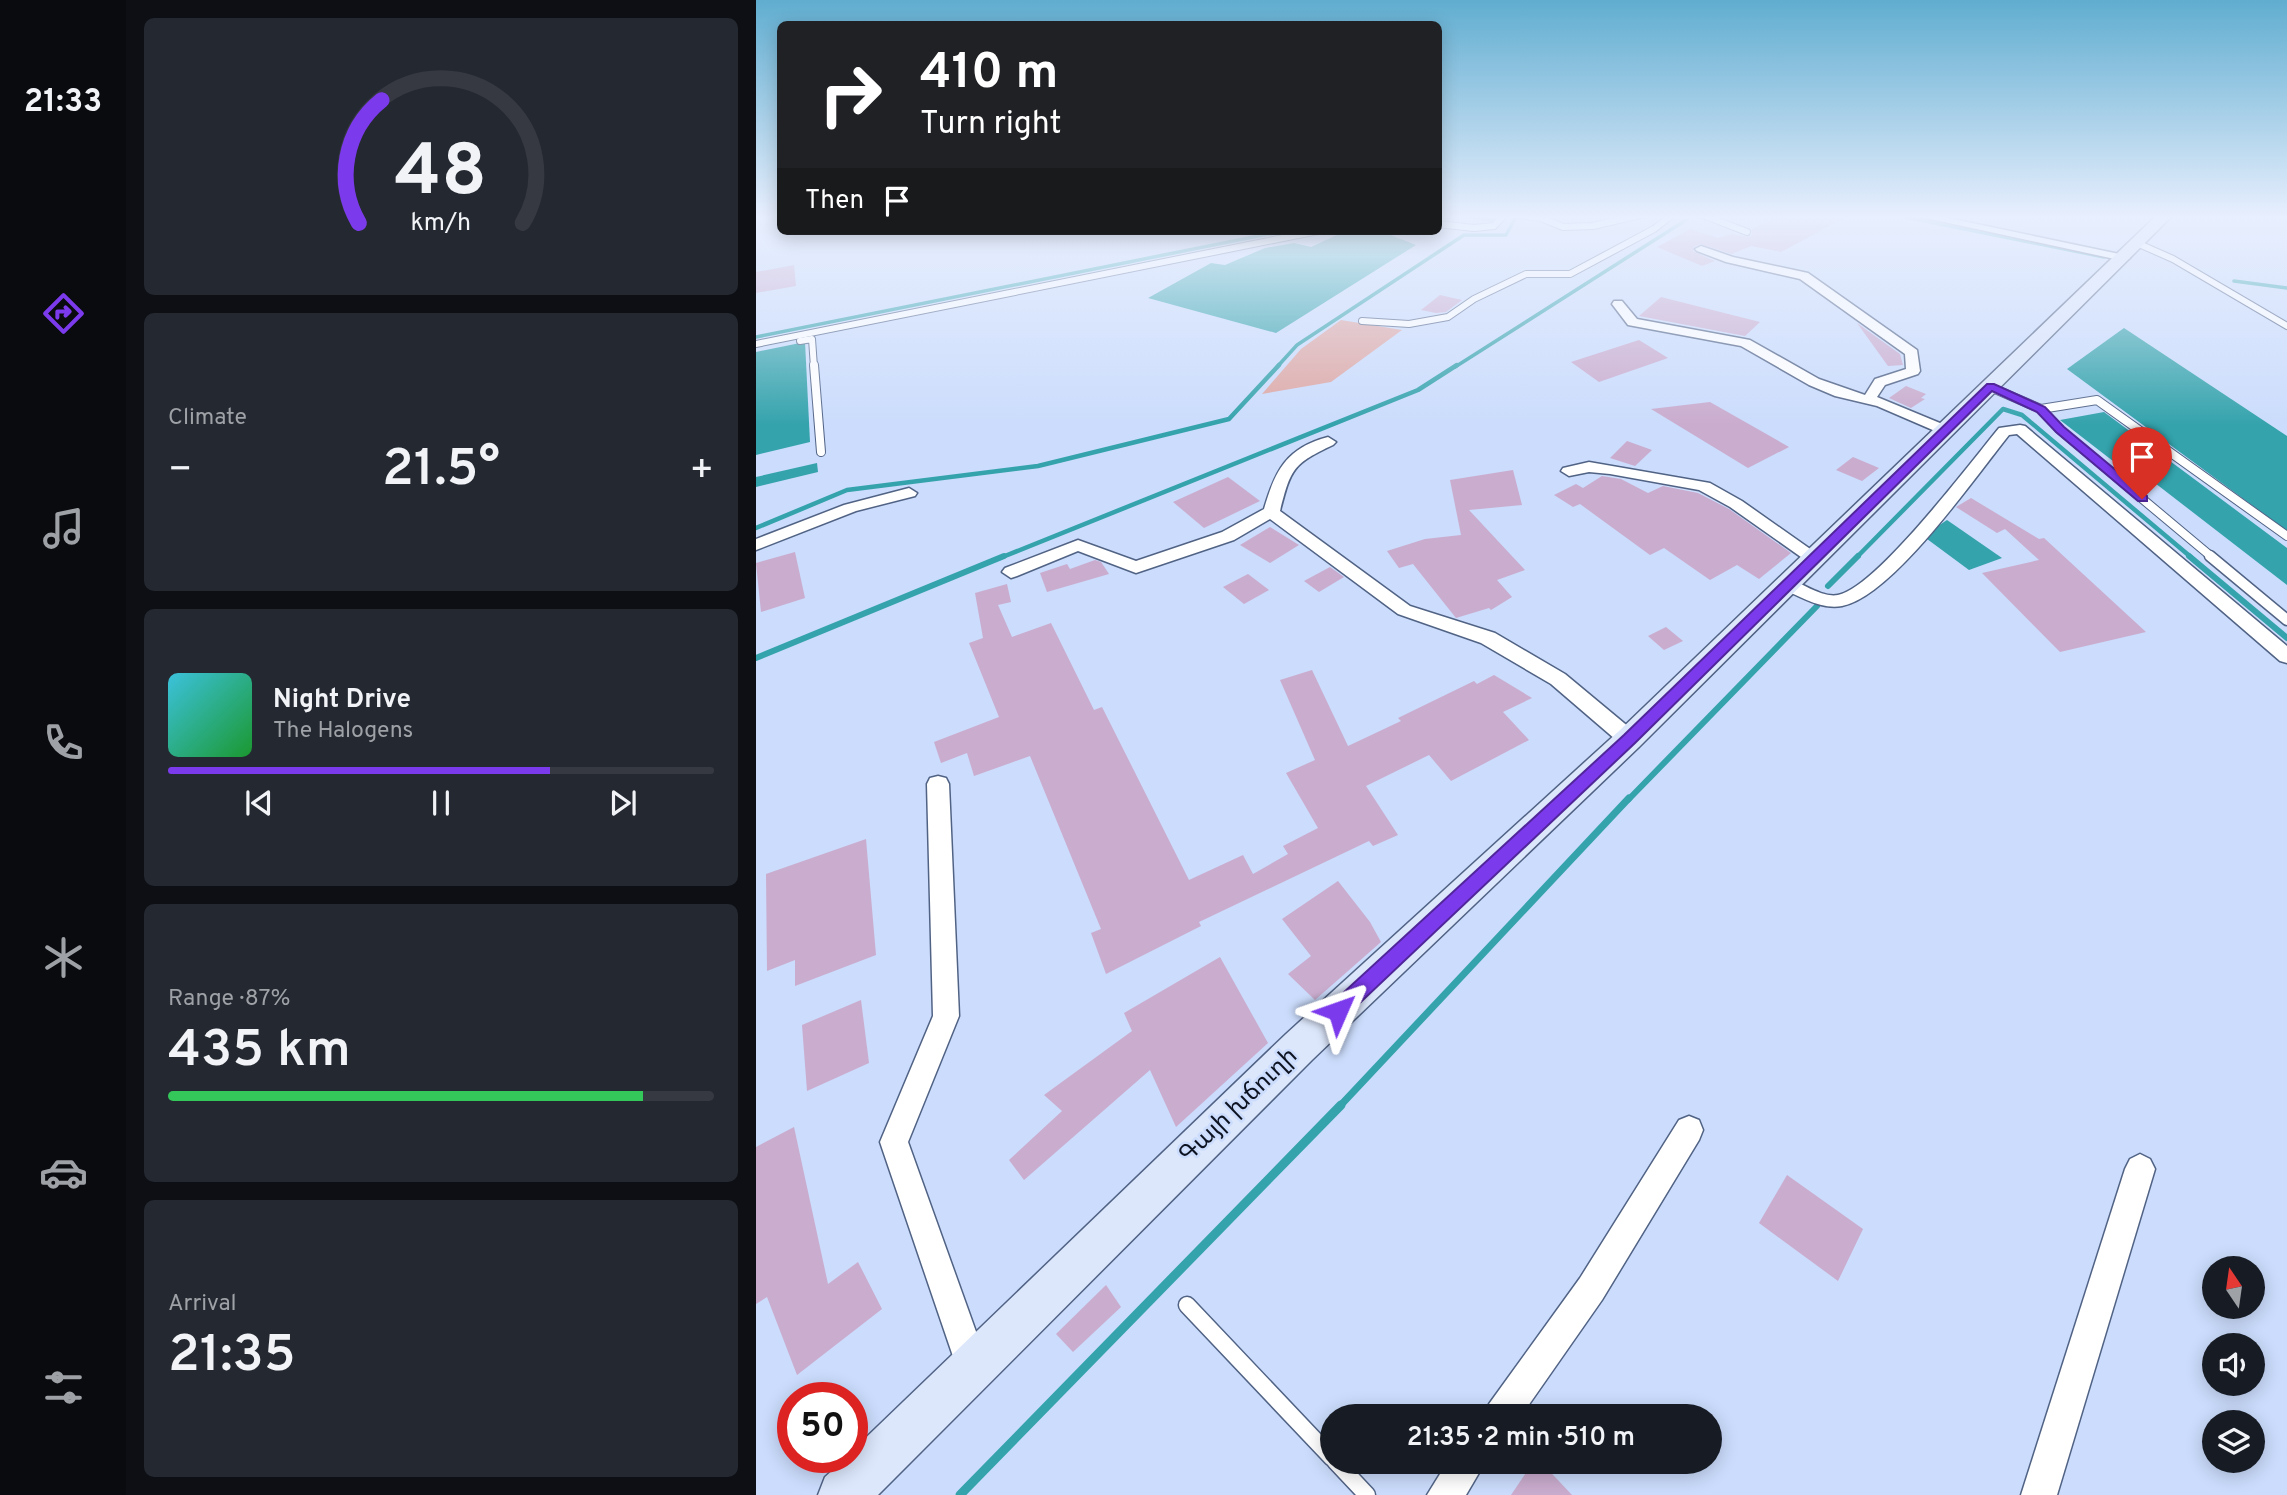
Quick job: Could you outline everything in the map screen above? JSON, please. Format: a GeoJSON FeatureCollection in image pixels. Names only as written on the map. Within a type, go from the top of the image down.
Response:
{"type":"FeatureCollection","features":[{"type":"Feature","properties":{"kind":"main road","name":"Գայի խճուղի"},"geometry":{"type":"LineString","coordinates":[[843,1495],[1299,1047],[1629,739],[2096,285]]}},
{"type":"Feature","properties":{"kind":"street"},"geometry":{"type":"LineString","coordinates":[[1816,285],[1912,353],[1913,371],[1880,382],[1868,400]]}},
{"type":"Feature","properties":{"kind":"street"},"geometry":{"type":"LineString","coordinates":[[1618,304],[1633,322],[1745,343],[1814,382],[1882,403],[1947,431]]}},
{"type":"Feature","properties":{"kind":"street"},"geometry":{"type":"LineString","coordinates":[[1787,584],[1825,600],[1841,601],[1854,596],[1893,565],[2004,430],[2020,429],[2287,656]]}},
{"type":"Feature","properties":{"kind":"street"},"geometry":{"type":"LineString","coordinates":[[1011,572],[1078,545],[1136,567],[1228,536],[1271,512],[1282,474],[1293,457],[1328,442]]}},
{"type":"Feature","properties":{"kind":"street"},"geometry":{"type":"LineString","coordinates":[[1569,471],[1588,467],[1610,469],[1704,486],[1736,504],[1814,558]]}},
{"type":"Feature","properties":{"kind":"street"},"geometry":{"type":"LineString","coordinates":[[756,545],[850,508],[909,493]]}},
{"type":"Feature","properties":{"kind":"street"},"geometry":{"type":"LineString","coordinates":[[1271,512],[1404,610],[1488,638],[1558,679],[1629,739]]}},
{"type":"Feature","properties":{"kind":"street"},"geometry":{"type":"LineString","coordinates":[[939,784],[946,1016],[894,1142],[973,1368]]}},
{"type":"Feature","properties":{"kind":"street"},"geometry":{"type":"LineString","coordinates":[[1510,1404],[1591,1289],[1689,1130]]}},
{"type":"Feature","properties":{"kind":"street"},"geometry":{"type":"LineString","coordinates":[[2039,1495],[2140,1169]]}},
{"type":"Feature","properties":{"kind":"street"},"geometry":{"type":"LineString","coordinates":[[1445,1495],[1460,1474]]}},
{"type":"Feature","properties":{"kind":"lane"},"geometry":{"type":"LineString","coordinates":[[756,344],[1051,285]]}},
{"type":"Feature","properties":{"kind":"lane"},"geometry":{"type":"LineString","coordinates":[[1362,321],[1409,324],[1448,317],[1474,299],[1504,285]]}},
{"type":"Feature","properties":{"kind":"lane"},"geometry":{"type":"LineString","coordinates":[[2217,285],[2287,326]]}},
{"type":"Feature","properties":{"kind":"lane"},"geometry":{"type":"LineString","coordinates":[[756,350],[812,339],[821,452]]}},
{"type":"Feature","properties":{"kind":"lane"},"geometry":{"type":"LineString","coordinates":[[1990,387],[2041,409],[2060,430],[2287,620]]}},
{"type":"Feature","properties":{"kind":"lane"},"geometry":{"type":"LineString","coordinates":[[2041,409],[2097,400],[2287,536]]}},
{"type":"Feature","properties":{"kind":"lane"},"geometry":{"type":"LineString","coordinates":[[1187,1305],[1320,1446]]}},
{"type":"Feature","properties":{"kind":"lane"},"geometry":{"type":"LineString","coordinates":[[1347,1474],[1367,1495]]}},
{"type":"Feature","properties":{"kind":"shaded area"},"geometry":{"type":"Polygon","coordinates":[[[1172,285],[1353,285],[1276,333],[1148,298],[1172,285]]]}},
{"type":"Feature","properties":{"kind":"shaded area"},"geometry":{"type":"Polygon","coordinates":[[[1341,320],[1402,330],[1331,382],[1262,394],[1301,349],[1341,320]]]}},
{"type":"Feature","properties":{"kind":"shaded area"},"geometry":{"type":"Polygon","coordinates":[[[2124,328],[2287,436],[2287,531],[2067,369],[2124,328]]]}},
{"type":"Feature","properties":{"kind":"shaded area"},"geometry":{"type":"Polygon","coordinates":[[[805,342],[810,442],[756,455],[756,352],[805,342]]]}},
{"type":"Feature","properties":{"kind":"shaded area"},"geometry":{"type":"Polygon","coordinates":[[[2104,412],[2287,548],[2287,585],[2142,473],[2131,475],[2060,420],[2104,412]]]}},
{"type":"Feature","properties":{"kind":"shaded area"},"geometry":{"type":"Polygon","coordinates":[[[817,463],[818,472],[756,487],[756,477],[817,463]]]}},
{"type":"Feature","properties":{"kind":"shaded area"},"geometry":{"type":"Polygon","coordinates":[[[1947,520],[2002,558],[1969,570],[1923,536],[1947,520]]]}},
{"type":"Feature","properties":{"kind":"building"},"geometry":{"type":"Polygon","coordinates":[[[756,285],[796,285],[796,286],[756,293],[756,285]]]}},
{"type":"Feature","properties":{"kind":"building"},"geometry":{"type":"Polygon","coordinates":[[[1440,295],[1462,300],[1446,312],[1421,310],[1440,295]]]}},
{"type":"Feature","properties":{"kind":"building"},"geometry":{"type":"Polygon","coordinates":[[[1661,297],[1760,322],[1745,336],[1639,316],[1661,297]]]}},
{"type":"Feature","properties":{"kind":"building"},"geometry":{"type":"Polygon","coordinates":[[[1857,323],[1900,354],[1903,365],[1888,366],[1857,323]]]}},
{"type":"Feature","properties":{"kind":"building"},"geometry":{"type":"Polygon","coordinates":[[[1639,340],[1668,358],[1599,382],[1571,362],[1639,340]]]}},
{"type":"Feature","properties":{"kind":"building"},"geometry":{"type":"Polygon","coordinates":[[[1906,386],[1926,394],[1921,398],[1925,399],[1911,408],[1889,398],[1906,386]]]}},
{"type":"Feature","properties":{"kind":"building"},"geometry":{"type":"Polygon","coordinates":[[[1710,402],[1789,447],[1748,468],[1651,409],[1710,402]]]}},
{"type":"Feature","properties":{"kind":"building"},"geometry":{"type":"Polygon","coordinates":[[[1627,441],[1652,450],[1635,466],[1610,458],[1627,441]]]}},
{"type":"Feature","properties":{"kind":"building"},"geometry":{"type":"Polygon","coordinates":[[[1853,457],[1879,468],[1862,481],[1836,470],[1853,457]]]}},
{"type":"Feature","properties":{"kind":"building"},"geometry":{"type":"Polygon","coordinates":[[[1513,470],[1522,505],[1469,510],[1525,570],[1497,580],[1512,597],[1491,610],[1489,608],[1456,618],[1413,564],[1399,568],[1387,551],[1425,539],[1461,535],[1450,480],[1513,470]]]}},
{"type":"Feature","properties":{"kind":"building"},"geometry":{"type":"Polygon","coordinates":[[[1602,476],[1621,479],[1648,493],[1663,486],[1698,493],[1729,509],[1791,553],[1759,579],[1737,565],[1710,580],[1664,548],[1650,555],[1580,504],[1573,507],[1554,495],[1576,484],[1583,488],[1602,476]]]}},
{"type":"Feature","properties":{"kind":"building"},"geometry":{"type":"Polygon","coordinates":[[[1228,477],[1260,501],[1204,528],[1173,502],[1228,477]]]}},
{"type":"Feature","properties":{"kind":"building"},"geometry":{"type":"Polygon","coordinates":[[[1971,498],[2039,539],[2044,538],[2146,632],[2060,652],[1982,573],[2039,560],[2005,529],[1997,533],[1956,507],[1971,498]]]}},
{"type":"Feature","properties":{"kind":"building"},"geometry":{"type":"Polygon","coordinates":[[[1270,527],[1299,545],[1270,563],[1240,545],[1270,527]]]}},
{"type":"Feature","properties":{"kind":"building"},"geometry":{"type":"Polygon","coordinates":[[[795,552],[805,598],[761,612],[756,563],[795,552]]]}},
{"type":"Feature","properties":{"kind":"building"},"geometry":{"type":"Polygon","coordinates":[[[1095,560],[1101,562],[1109,574],[1047,592],[1040,573],[1067,564],[1070,569],[1095,560]]]}},
{"type":"Feature","properties":{"kind":"building"},"geometry":{"type":"Polygon","coordinates":[[[1330,567],[1344,577],[1319,592],[1304,581],[1330,567]]]}},
{"type":"Feature","properties":{"kind":"building"},"geometry":{"type":"Polygon","coordinates":[[[1248,574],[1269,590],[1244,604],[1223,587],[1248,574]]]}},
{"type":"Feature","properties":{"kind":"building"},"geometry":{"type":"Polygon","coordinates":[[[1007,584],[1011,602],[998,605],[1012,637],[1051,623],[1094,710],[1102,707],[1189,880],[1243,855],[1253,874],[1288,854],[1283,846],[1318,828],[1286,773],[1315,760],[1280,680],[1312,670],[1348,746],[1474,681],[1477,684],[1494,675],[1532,698],[1503,712],[1529,740],[1451,781],[1429,755],[1366,786],[1398,835],[1373,846],[1369,841],[1199,922],[1201,926],[1106,974],[1091,933],[1101,929],[1030,756],[974,776],[967,753],[941,763],[934,742],[999,717],[969,643],[983,638],[975,593],[1007,584]]]}},
{"type":"Feature","properties":{"kind":"building"},"geometry":{"type":"Polygon","coordinates":[[[1666,627],[1683,641],[1664,650],[1648,636],[1666,627]]]}},
{"type":"Feature","properties":{"kind":"building"},"geometry":{"type":"Polygon","coordinates":[[[866,839],[876,955],[795,986],[795,960],[767,971],[766,874],[866,839]]]}},
{"type":"Feature","properties":{"kind":"building"},"geometry":{"type":"Polygon","coordinates":[[[1338,881],[1370,922],[1381,942],[1315,1000],[1288,974],[1311,956],[1282,919],[1338,881]]]}},
{"type":"Feature","properties":{"kind":"building"},"geometry":{"type":"Polygon","coordinates":[[[1220,957],[1268,1043],[1176,1127],[1150,1070],[1024,1180],[1009,1160],[1062,1111],[1044,1095],[1132,1031],[1124,1013],[1220,957]]]}},
{"type":"Feature","properties":{"kind":"building"},"geometry":{"type":"Polygon","coordinates":[[[861,1000],[869,1063],[807,1091],[802,1025],[861,1000]]]}},
{"type":"Feature","properties":{"kind":"building"},"geometry":{"type":"Polygon","coordinates":[[[794,1127],[828,1284],[858,1262],[882,1309],[797,1375],[767,1297],[756,1304],[756,1147],[794,1127]]]}},
{"type":"Feature","properties":{"kind":"building"},"geometry":{"type":"Polygon","coordinates":[[[1787,1175],[1863,1229],[1838,1281],[1759,1223],[1787,1175]]]}},
{"type":"Feature","properties":{"kind":"building"},"geometry":{"type":"Polygon","coordinates":[[[1106,1285],[1121,1307],[1073,1352],[1056,1334],[1106,1285]]]}},
{"type":"Feature","properties":{"kind":"building"},"geometry":{"type":"Polygon","coordinates":[[[1525,1474],[1552,1474],[1572,1495],[1511,1495],[1525,1474]]]}},
{"type":"Feature","properties":{"kind":"waterway"},"geometry":{"type":"LineString","coordinates":[[756,337],[1016,285]]}},
{"type":"Feature","properties":{"kind":"waterway"},"geometry":{"type":"LineString","coordinates":[[1277,367],[1297,345],[1388,285]]}},
{"type":"Feature","properties":{"kind":"waterway"},"geometry":{"type":"LineString","coordinates":[[1455,367],[1584,285]]}},
{"type":"Feature","properties":{"kind":"waterway"},"geometry":{"type":"LineString","coordinates":[[2263,285],[2287,288]]}},
{"type":"Feature","properties":{"kind":"waterway"},"geometry":{"type":"LineString","coordinates":[[756,528],[847,490],[1038,466],[1229,419],[1279,365]]}},
{"type":"Feature","properties":{"kind":"waterway"},"geometry":{"type":"LineString","coordinates":[[1000,558],[1418,390],[1457,365]]}},
{"type":"Feature","properties":{"kind":"waterway"},"geometry":{"type":"LineString","coordinates":[[1856,558],[2003,409],[2022,415],[2192,558]]}},
{"type":"Feature","properties":{"kind":"waterway"},"geometry":{"type":"LineString","coordinates":[[756,658],[1004,556]]}},
{"type":"Feature","properties":{"kind":"waterway"},"geometry":{"type":"LineString","coordinates":[[2189,556],[2287,638]]}},
{"type":"Feature","properties":{"kind":"waterway"},"geometry":{"type":"LineString","coordinates":[[1828,586],[1856,558]]}},
{"type":"Feature","properties":{"kind":"waterway"},"geometry":{"type":"LineString","coordinates":[[1628,800],[1817,606]]}},
{"type":"Feature","properties":{"kind":"waterway"},"geometry":{"type":"LineString","coordinates":[[1339,1107],[1629,798]]}},
{"type":"Feature","properties":{"kind":"waterway"},"geometry":{"type":"LineString","coordinates":[[960,1495],[1341,1105]]}},
{"type":"Feature","properties":{"kind":"route"},"geometry":{"type":"LineString","coordinates":[[1338,1011],[1629,739],[1990,387],[2041,409],[2060,430],[2142,499]]}}]}
